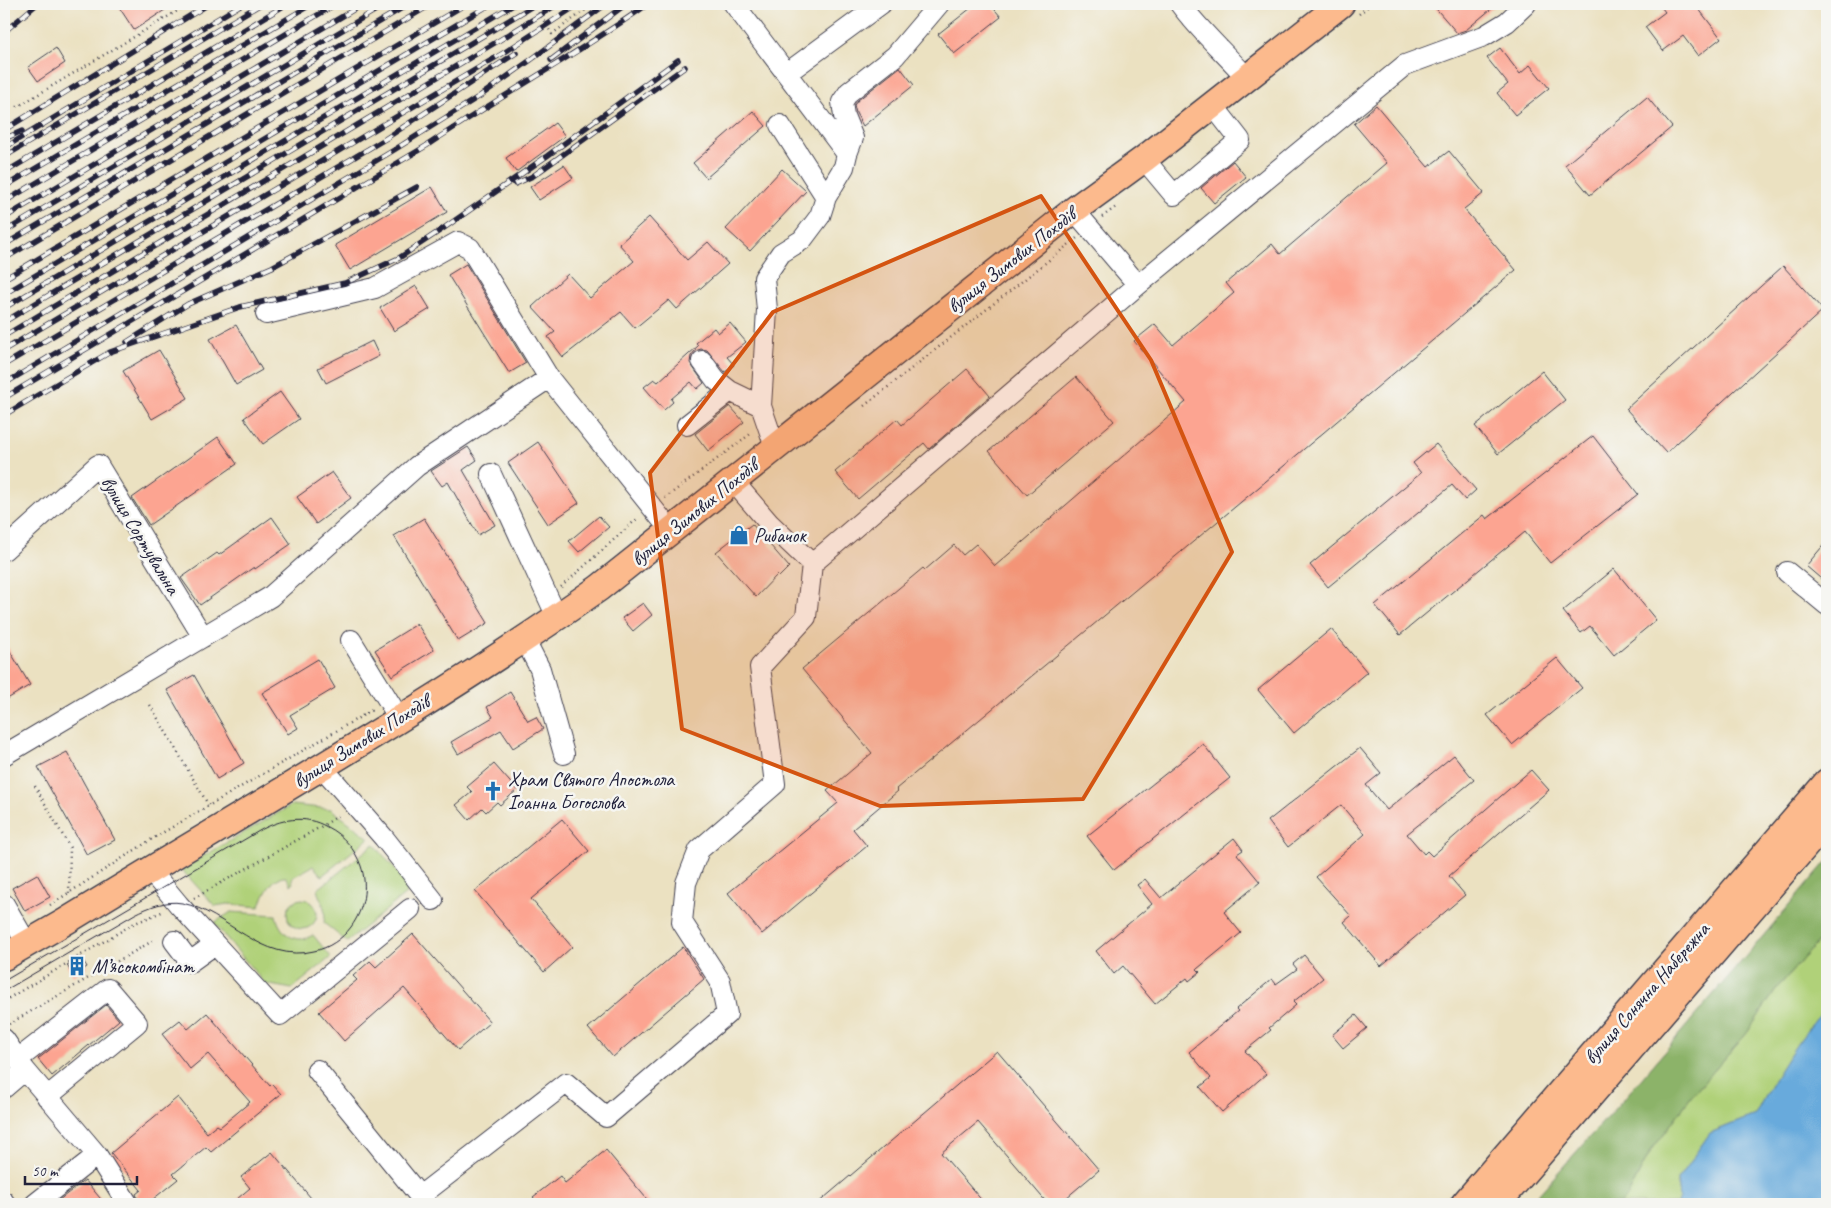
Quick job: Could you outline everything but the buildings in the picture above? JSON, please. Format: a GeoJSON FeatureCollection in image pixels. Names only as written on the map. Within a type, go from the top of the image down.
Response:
{"type":"FeatureCollection","features":[{"type":"Feature","properties":{"kind":"main road","name":"вулиця Зимових Походів"},"geometry":{"type":"LineString","coordinates":[[4,957],[321,766],[525,640],[599,588],[1074,210],[1144,159],[1341,4]]}},
{"type":"Feature","properties":{"kind":"main road","name":"вулиця Сонячна Набережна"},"geometry":{"type":"LineString","coordinates":[[1464,1204],[1827,782]]}},
{"type":"Feature","properties":{"kind":"main road","name":"вулиця Сонячна Набережна"},"geometry":{"type":"LineString","coordinates":[[1497,1204],[1827,821]]}},
{"type":"Feature","properties":{"kind":"street"},"geometry":{"type":"LineString","coordinates":[[734,4],[847,154]]}},
{"type":"Feature","properties":{"kind":"street"},"geometry":{"type":"LineString","coordinates":[[787,73],[881,4]]}},
{"type":"Feature","properties":{"kind":"street"},"geometry":{"type":"LineString","coordinates":[[775,447],[761,406],[767,310],[764,278],[781,253],[802,240],[820,216],[826,197],[844,166],[853,138],[844,116],[842,102],[849,92],[895,56],[939,4]]}},
{"type":"Feature","properties":{"kind":"street"},"geometry":{"type":"LineString","coordinates":[[1180,4],[1193,22],[1224,52],[1246,77]]}},
{"type":"Feature","properties":{"kind":"street"},"geometry":{"type":"LineString","coordinates":[[317,1070],[423,1200],[566,1083],[606,1117],[727,1014],[720,981],[682,922],[686,883],[699,850],[775,784],[760,667],[806,616],[812,564],[1138,285],[1405,65],[1484,36],[1507,22],[1526,4]]}},
{"type":"Feature","properties":{"kind":"street"},"geometry":{"type":"LineString","coordinates":[[1144,159],[1174,195],[1240,140],[1212,104]]}},
{"type":"Feature","properties":{"kind":"street"},"geometry":{"type":"LineString","coordinates":[[780,125],[826,197]]}},
{"type":"Feature","properties":{"kind":"street"},"geometry":{"type":"LineString","coordinates":[[1074,210],[1138,285]]}},
{"type":"Feature","properties":{"kind":"street"},"geometry":{"type":"LineString","coordinates":[[266,314],[375,288],[458,242],[470,248],[549,378],[671,531]]}},
{"type":"Feature","properties":{"kind":"street"},"geometry":{"type":"LineString","coordinates":[[702,361],[716,380],[730,392],[761,406]]}},
{"type":"Feature","properties":{"kind":"street"},"geometry":{"type":"LineString","coordinates":[[4,755],[270,597],[417,466],[549,378]]}},
{"type":"Feature","properties":{"kind":"street"},"geometry":{"type":"LineString","coordinates":[[687,425],[730,392]]}},
{"type":"Feature","properties":{"kind":"street","name":"вулиця Сортувальна"},"geometry":{"type":"LineString","coordinates":[[4,550],[98,465],[203,637]]}},
{"type":"Feature","properties":{"kind":"street"},"geometry":{"type":"LineString","coordinates":[[491,474],[557,617]]}},
{"type":"Feature","properties":{"kind":"street"},"geometry":{"type":"LineString","coordinates":[[733,481],[769,522],[812,564]]}},
{"type":"Feature","properties":{"kind":"street"},"geometry":{"type":"LineString","coordinates":[[1787,572],[1827,605]]}},
{"type":"Feature","properties":{"kind":"street"},"geometry":{"type":"LineString","coordinates":[[352,640],[399,718]]}},
{"type":"Feature","properties":{"kind":"street"},"geometry":{"type":"LineString","coordinates":[[525,640],[540,669],[564,754]]}},
{"type":"Feature","properties":{"kind":"street"},"geometry":{"type":"LineString","coordinates":[[321,766],[384,838],[433,900]]}},
{"type":"Feature","properties":{"kind":"street"},"geometry":{"type":"LineString","coordinates":[[150,870],[179,905],[280,1015],[410,909]]}},
{"type":"Feature","properties":{"kind":"street"},"geometry":{"type":"LineString","coordinates":[[4,904],[27,944]]}},
{"type":"Feature","properties":{"kind":"street"},"geometry":{"type":"LineString","coordinates":[[174,941],[190,962],[215,944]]}},
{"type":"Feature","properties":{"kind":"street"},"geometry":{"type":"LineString","coordinates":[[4,1088],[21,1065],[108,989],[137,1023],[47,1097]]}},
{"type":"Feature","properties":{"kind":"street"},"geometry":{"type":"LineString","coordinates":[[4,1039],[21,1065],[97,1155],[128,1204]]}},
{"type":"Feature","properties":{"kind":"street"},"geometry":{"type":"LineString","coordinates":[[34,1204],[97,1155]]}},
{"type":"Feature","properties":{"kind":"path"},"geometry":{"type":"LineString","coordinates":[[17,108],[189,4]]}},
{"type":"Feature","properties":{"kind":"path"},"geometry":{"type":"LineString","coordinates":[[534,4],[552,34],[594,4]]}},
{"type":"Feature","properties":{"kind":"path"},"geometry":{"type":"LineString","coordinates":[[150,705],[209,806]]}},
{"type":"Feature","properties":{"kind":"path"},"geometry":{"type":"LineString","coordinates":[[35,786],[70,848],[69,893]]}},
{"type":"Feature","properties":{"kind":"path"},"geometry":{"type":"LineString","coordinates":[[4,1001],[133,924],[179,905],[324,825],[355,805]]}},
{"type":"Feature","properties":{"kind":"path"},"geometry":{"type":"LineString","coordinates":[[4,1027],[168,933],[174,941]]}},
{"type":"Feature","properties":{"kind":"highlighted area"},"geometry":{"type":"Polygon","coordinates":[[[1041,196],[1151,360],[1232,552],[1083,799],[880,806],[682,729],[650,473],[773,312],[1041,196]]]}},
{"type":"Feature","properties":{"kind":"green space"},"geometry":{"type":"Polygon","coordinates":[[[292,805],[331,809],[369,838],[322,876],[313,866],[293,877],[291,885],[286,877],[276,880],[269,887],[259,907],[228,904],[215,906],[181,869],[292,805]]]}},
{"type":"Feature","properties":{"kind":"green space"},"geometry":{"type":"Polygon","coordinates":[[[374,844],[409,886],[407,893],[347,942],[324,923],[324,909],[317,890],[374,844]]]}},
{"type":"Feature","properties":{"kind":"green space"},"geometry":{"type":"Polygon","coordinates":[[[1827,861],[1827,932],[1778,987],[1747,1033],[1691,1097],[1651,1151],[1627,1197],[1620,1204],[1530,1204],[1642,1078],[1827,861]]]}},
{"type":"Feature","properties":{"kind":"green space"},"geometry":{"type":"Polygon","coordinates":[[[302,899],[308,900],[316,908],[316,920],[308,928],[302,929],[296,928],[288,920],[287,914],[288,908],[296,900],[302,899]]]}},
{"type":"Feature","properties":{"kind":"green space"},"geometry":{"type":"Polygon","coordinates":[[[231,912],[276,915],[281,927],[289,936],[300,939],[313,935],[331,957],[292,989],[265,984],[214,923],[231,912]]]}},
{"type":"Feature","properties":{"kind":"green space"},"geometry":{"type":"Polygon","coordinates":[[[1827,932],[1827,1007],[1787,1058],[1755,1115],[1710,1133],[1677,1180],[1679,1198],[1677,1204],[1620,1204],[1627,1197],[1651,1151],[1691,1097],[1747,1033],[1778,987],[1827,932]]]}},
{"type":"Feature","properties":{"kind":"water"},"geometry":{"type":"Polygon","coordinates":[[[1827,1007],[1827,1204],[1677,1204],[1679,1198],[1677,1180],[1710,1133],[1755,1115],[1787,1058],[1827,1007]]]}},
{"type":"Feature","properties":{"kind":"tram line"},"geometry":{"type":"LineString","coordinates":[[4,981],[275,823],[301,819],[319,823],[338,834],[348,843],[361,866],[364,898],[359,913],[351,927],[339,939],[320,950],[295,953],[278,950],[261,944],[198,908],[182,903],[170,902],[135,914],[4,991]]}},
{"type":"Feature","properties":{"kind":"railway"},"geometry":{"type":"LineString","coordinates":[[4,32],[37,4]]}},
{"type":"Feature","properties":{"kind":"railway"},"geometry":{"type":"LineString","coordinates":[[4,130],[209,4]]}},
{"type":"Feature","properties":{"kind":"railway"},"geometry":{"type":"LineString","coordinates":[[4,148],[242,4]]}},
{"type":"Feature","properties":{"kind":"railway"},"geometry":{"type":"LineString","coordinates":[[4,157],[261,4]]}},
{"type":"Feature","properties":{"kind":"railway"},"geometry":{"type":"LineString","coordinates":[[4,173],[287,4]]}},
{"type":"Feature","properties":{"kind":"railway"},"geometry":{"type":"LineString","coordinates":[[4,187],[312,4]]}},
{"type":"Feature","properties":{"kind":"railway"},"geometry":{"type":"LineString","coordinates":[[4,202],[336,4]]}},
{"type":"Feature","properties":{"kind":"railway"},"geometry":{"type":"LineString","coordinates":[[4,218],[363,4]]}},
{"type":"Feature","properties":{"kind":"railway"},"geometry":{"type":"LineString","coordinates":[[4,232],[386,4]]}},
{"type":"Feature","properties":{"kind":"railway"},"geometry":{"type":"LineString","coordinates":[[4,245],[409,4]]}},
{"type":"Feature","properties":{"kind":"railway"},"geometry":{"type":"LineString","coordinates":[[4,259],[432,4]]}},
{"type":"Feature","properties":{"kind":"railway"},"geometry":{"type":"LineString","coordinates":[[4,279],[466,4]]}},
{"type":"Feature","properties":{"kind":"railway"},"geometry":{"type":"LineString","coordinates":[[4,294],[491,4]]}},
{"type":"Feature","properties":{"kind":"railway"},"geometry":{"type":"LineString","coordinates":[[4,308],[515,4]]}},
{"type":"Feature","properties":{"kind":"railway"},"geometry":{"type":"LineString","coordinates":[[4,322],[536,4]]}},
{"type":"Feature","properties":{"kind":"railway"},"geometry":{"type":"LineString","coordinates":[[4,336],[558,4]]}},
{"type":"Feature","properties":{"kind":"railway"},"geometry":{"type":"LineString","coordinates":[[4,350],[505,52],[579,4]]}},
{"type":"Feature","properties":{"kind":"railway"},"geometry":{"type":"LineString","coordinates":[[4,384],[394,150],[480,96],[606,4]]}},
{"type":"Feature","properties":{"kind":"railway"},"geometry":{"type":"LineString","coordinates":[[551,60],[626,4]]}},
{"type":"Feature","properties":{"kind":"railway"},"geometry":{"type":"LineString","coordinates":[[4,398],[426,146],[593,41],[648,4]]}},
{"type":"Feature","properties":{"kind":"railway"},"geometry":{"type":"LineString","coordinates":[[4,365],[385,139],[516,53]]}},
{"type":"Feature","properties":{"kind":"railway"},"geometry":{"type":"LineString","coordinates":[[4,415],[110,352],[240,307],[345,283],[399,258],[547,156],[678,60]]}},
{"type":"Feature","properties":{"kind":"railway"},"geometry":{"type":"LineString","coordinates":[[515,184],[533,176],[685,67]]}},
{"type":"Feature","properties":{"kind":"railway"},"geometry":{"type":"LineString","coordinates":[[4,139],[22,131]]}},
{"type":"Feature","properties":{"kind":"railway"},"geometry":{"type":"LineString","coordinates":[[127,342],[188,304],[272,267],[417,187]]}},
{"type":"Feature","properties":{"kind":"place","name":"Рибачок"},"geometry":{"type":"Point","coordinates":[739,535]}},
{"type":"Feature","properties":{"kind":"place","name":"Храм Святого Апостола Іоанна Богослова"},"geometry":{"type":"Point","coordinates":[493,791]}},
{"type":"Feature","properties":{"kind":"place","name":"М’ясокомбінат"},"geometry":{"type":"Point","coordinates":[77,966]}}]}
